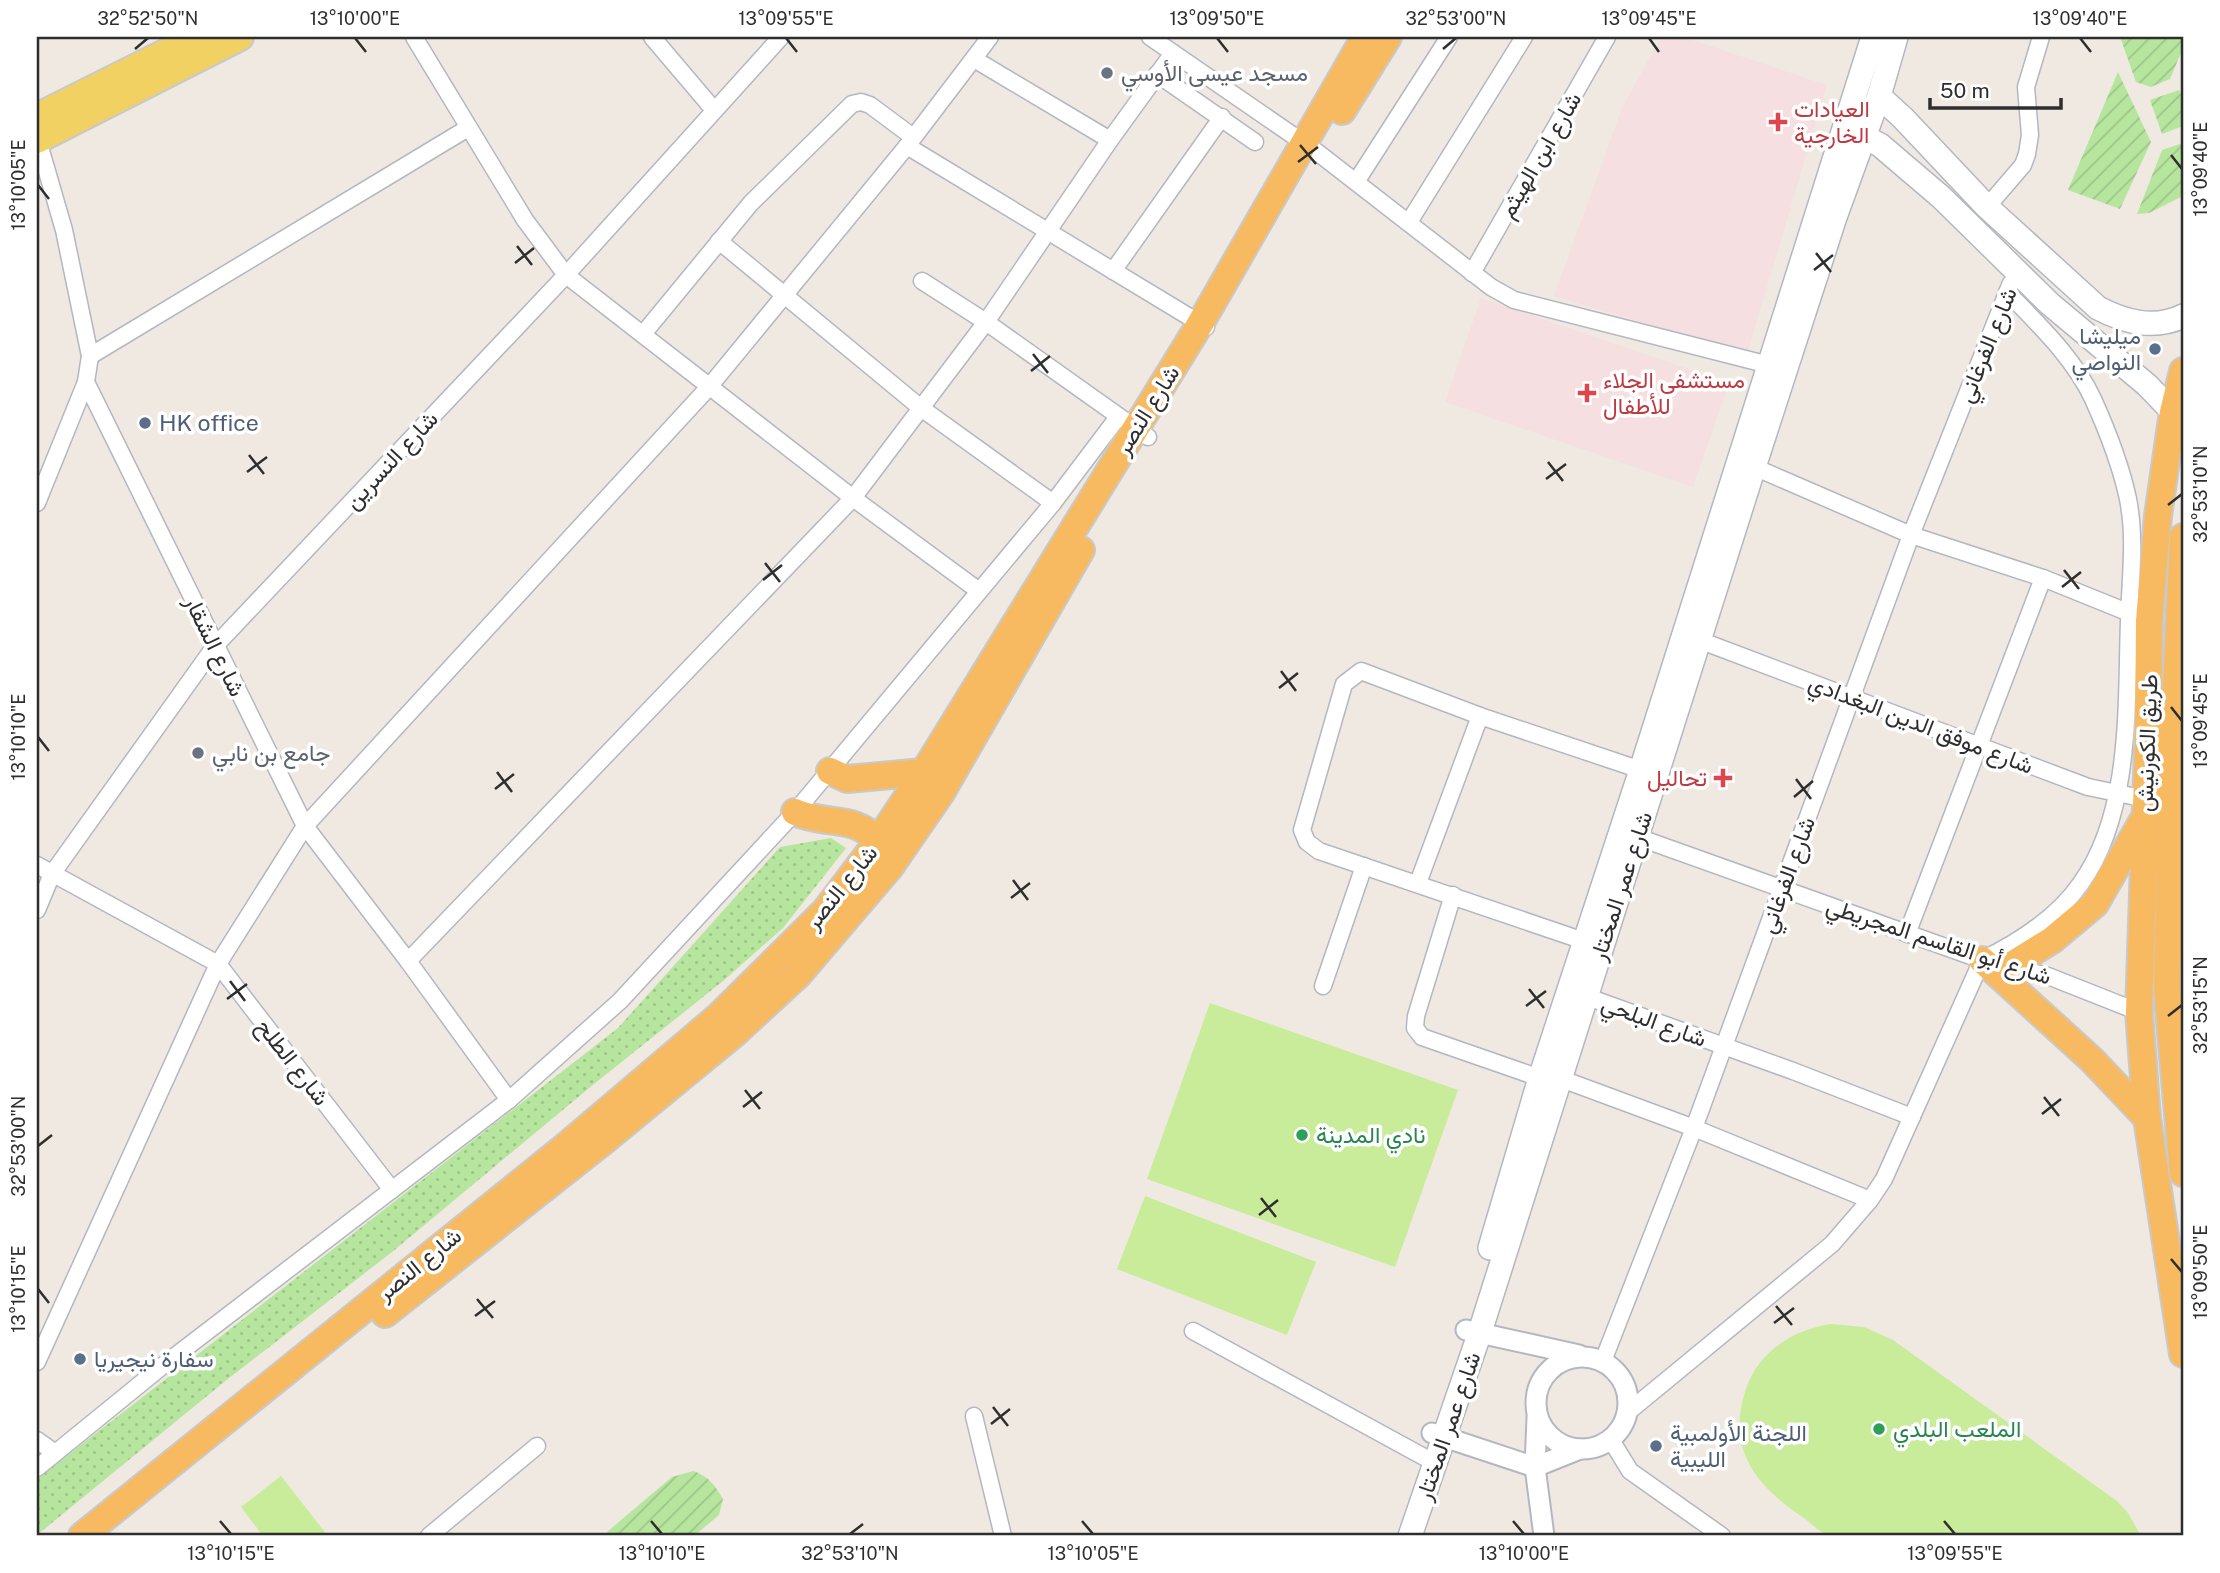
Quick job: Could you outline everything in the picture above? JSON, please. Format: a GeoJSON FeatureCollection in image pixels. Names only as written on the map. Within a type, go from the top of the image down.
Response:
{"type":"FeatureCollection","features":[{"type":"Feature","properties":{"kind":"highway","name":"شارع النصر"},"geometry":{"type":"LineString","coordinates":[[82,1536],[566,1146],[719,1016],[825,911],[878,841],[924,772],[1134,428],[1205,327],[1310,147],[1366,37]]}},
{"type":"Feature","properties":{"kind":"highway","name":"شارع النصر"},"geometry":{"type":"LineString","coordinates":[[1310,147],[1388,37]]}},
{"type":"Feature","properties":{"kind":"highway","name":"طريق الكورنيش"},"geometry":{"type":"LineString","coordinates":[[2183,371],[2173,412],[2158,516],[2139,617],[2145,808],[2139,1012],[2147,1118],[2177,1269],[2183,1354]]}},
{"type":"Feature","properties":{"kind":"highway","name":"شارع النصر"},"geometry":{"type":"LineString","coordinates":[[108,1536],[605,1140],[734,1034],[798,975],[890,867],[941,793],[1134,428]]}},
{"type":"Feature","properties":{"kind":"highway","name":"طريق الكورنيش"},"geometry":{"type":"LineString","coordinates":[[2183,537],[2167,986],[2183,1170]]}},
{"type":"Feature","properties":{"kind":"highway"},"geometry":{"type":"LineString","coordinates":[[830,771],[847,779],[924,772]]}},
{"type":"Feature","properties":{"kind":"highway"},"geometry":{"type":"LineString","coordinates":[[2010,966],[2052,940],[2095,904],[2145,808]]}},
{"type":"Feature","properties":{"kind":"highway"},"geometry":{"type":"LineString","coordinates":[[795,812],[813,819],[853,823],[878,841]]}},
{"type":"Feature","properties":{"kind":"highway"},"geometry":{"type":"LineString","coordinates":[[1982,960],[2092,1060],[2147,1118]]}},
{"type":"Feature","properties":{"kind":"main road"},"geometry":{"type":"LineString","coordinates":[[37,133],[197,37]]}},
{"type":"Feature","properties":{"kind":"main road"},"geometry":{"type":"LineString","coordinates":[[37,133],[240,37]]}},
{"type":"Feature","properties":{"kind":"main road","name":"شارع عمر المختار"},"geometry":{"type":"LineString","coordinates":[[1410,1536],[1549,1078],[1584,941],[1629,833],[1699,640],[1754,467],[1809,268],[1843,127],[1873,37]]}},
{"type":"Feature","properties":{"kind":"main road","name":"شارع عمر المختار"},"geometry":{"type":"LineString","coordinates":[[1549,1078],[1585,996],[1629,833],[1641,770],[1769,365],[1809,268],[1835,217],[1880,96],[1896,37]]}},
{"type":"Feature","properties":{"kind":"main road"},"geometry":{"type":"LineString","coordinates":[[1880,96],[1913,127],[1987,207],[2098,308],[2116,317],[2142,324],[2172,322],[2183,316]]}},
{"type":"Feature","properties":{"kind":"main road"},"geometry":{"type":"LineString","coordinates":[[1843,127],[1865,135],[1902,163],[1941,197],[2012,282],[2068,319],[2147,385],[2173,412]]}},
{"type":"Feature","properties":{"kind":"main road","name":"شارع عمر المختار"},"geometry":{"type":"LineString","coordinates":[[1394,1536],[1424,1457],[1439,1435]]}},
{"type":"Feature","properties":{"kind":"street"},"geometry":{"type":"LineString","coordinates":[[414,37],[525,220],[565,275],[979,592]]}},
{"type":"Feature","properties":{"kind":"street"},"geometry":{"type":"LineString","coordinates":[[652,37],[714,110]]}},
{"type":"Feature","properties":{"kind":"street","name":"شارع النسرين"},"geometry":{"type":"LineString","coordinates":[[37,910],[52,874],[215,646],[565,275],[781,37]]}},
{"type":"Feature","properties":{"kind":"street"},"geometry":{"type":"LineString","coordinates":[[37,1362],[218,964],[304,826],[709,387],[910,141],[990,37]]}},
{"type":"Feature","properties":{"kind":"street"},"geometry":{"type":"LineString","coordinates":[[1356,182],[1449,37]]}},
{"type":"Feature","properties":{"kind":"street"},"geometry":{"type":"LineString","coordinates":[[1409,222],[1524,37]]}},
{"type":"Feature","properties":{"kind":"street","name":"شارع ابن الهيثم"},"geometry":{"type":"LineString","coordinates":[[1472,273],[1607,37]]}},
{"type":"Feature","properties":{"kind":"street"},"geometry":{"type":"LineString","coordinates":[[1987,207],[2023,165],[2027,154],[2029,123],[2026,87],[2041,37]]}},
{"type":"Feature","properties":{"kind":"street"},"geometry":{"type":"LineString","coordinates":[[408,961],[853,498],[986,322],[1157,74],[1163,43],[1310,147],[1491,288],[1514,300],[1769,365]]}},
{"type":"Feature","properties":{"kind":"street"},"geometry":{"type":"LineString","coordinates":[[974,59],[1110,140]]}},
{"type":"Feature","properties":{"kind":"street"},"geometry":{"type":"LineString","coordinates":[[1157,74],[1255,142]]}},
{"type":"Feature","properties":{"kind":"street"},"geometry":{"type":"LineString","coordinates":[[643,334],[764,188],[852,104],[861,103],[870,105],[910,141],[1047,231],[1205,327]]}},
{"type":"Feature","properties":{"kind":"street"},"geometry":{"type":"LineString","coordinates":[[1113,271],[1222,117]]}},
{"type":"Feature","properties":{"kind":"street"},"geometry":{"type":"LineString","coordinates":[[90,356],[468,128]]}},
{"type":"Feature","properties":{"kind":"street"},"geometry":{"type":"LineString","coordinates":[[37,133],[64,230],[90,356],[86,382],[37,503]]}},
{"type":"Feature","properties":{"kind":"street"},"geometry":{"type":"LineString","coordinates":[[719,241],[921,408],[1052,503]]}},
{"type":"Feature","properties":{"kind":"street"},"geometry":{"type":"LineString","coordinates":[[37,1468],[166,1363],[509,1100],[620,1001],[795,812],[1052,503],[1134,428],[986,322],[922,281]]}},
{"type":"Feature","properties":{"kind":"street"},"geometry":{"type":"LineString","coordinates":[[1628,1412],[1832,1244],[1870,1200],[1884,1179],[1982,960],[2007,948],[2055,912],[2082,883],[2099,850],[2117,794],[2139,617],[2132,569],[2129,508],[2104,425],[2085,384],[2012,282]]}},
{"type":"Feature","properties":{"kind":"street","name":"شارع الفرغاني"},"geometry":{"type":"LineString","coordinates":[[1603,1361],[1694,1128],[1911,535],[2012,282]]}},
{"type":"Feature","properties":{"kind":"street","name":"شارع الشقار"},"geometry":{"type":"LineString","coordinates":[[86,382],[304,826],[408,961],[509,1100]]}},
{"type":"Feature","properties":{"kind":"street"},"geometry":{"type":"LineString","coordinates":[[1754,467],[1911,535],[2043,578],[2139,617]]}},
{"type":"Feature","properties":{"kind":"street"},"geometry":{"type":"LineString","coordinates":[[1907,934],[2043,578]]}},
{"type":"Feature","properties":{"kind":"street","name":"شارع موفق الدين البغدادي"},"geometry":{"type":"LineString","coordinates":[[1699,640],[2088,787],[2117,794],[2145,808]]}},
{"type":"Feature","properties":{"kind":"street"},"geometry":{"type":"LineString","coordinates":[[1584,941],[1319,851],[1307,842],[1302,830],[1344,684],[1360,671],[1480,716],[1641,770]]}},
{"type":"Feature","properties":{"kind":"street"},"geometry":{"type":"LineString","coordinates":[[1418,883],[1480,716]]}},
{"type":"Feature","properties":{"kind":"street","name":"شارع أبو القاسم المجريطي"},"geometry":{"type":"LineString","coordinates":[[1629,833],[1982,960],[2048,976],[2139,1012]]}},
{"type":"Feature","properties":{"kind":"street","name":"شارع الطلح"},"geometry":{"type":"LineString","coordinates":[[37,865],[218,964],[392,1190]]}},
{"type":"Feature","properties":{"kind":"street"},"geometry":{"type":"LineString","coordinates":[[1323,986],[1364,866]]}},
{"type":"Feature","properties":{"kind":"street"},"geometry":{"type":"LineString","coordinates":[[1453,895],[1416,1016],[1415,1028],[1422,1037],[1694,1128],[1870,1200]]}},
{"type":"Feature","properties":{"kind":"street","name":"شارع البلحي"},"geometry":{"type":"LineString","coordinates":[[1585,996],[1912,1117]]}},
{"type":"Feature","properties":{"kind":"street"},"geometry":{"type":"LineString","coordinates":[[1193,1331],[1424,1457]]}},
{"type":"Feature","properties":{"kind":"street"},"geometry":{"type":"LineString","coordinates":[[1439,1435],[1535,1466],[1611,1440],[1625,1422],[1629,1399],[1626,1388],[1613,1367],[1603,1361],[1473,1333]]}},
{"type":"Feature","properties":{"kind":"street"},"geometry":{"type":"LineString","coordinates":[[1544,1536],[1535,1466],[1535,1402],[1538,1388],[1545,1375],[1556,1364],[1583,1356]]}},
{"type":"Feature","properties":{"kind":"street"},"geometry":{"type":"LineString","coordinates":[[974,1416],[1003,1536]]}},
{"type":"Feature","properties":{"kind":"street"},"geometry":{"type":"LineString","coordinates":[[1537,1417],[1554,1440],[1566,1447],[1580,1450]]}},
{"type":"Feature","properties":{"kind":"street"},"geometry":{"type":"LineString","coordinates":[[37,1440],[55,1453]]}},
{"type":"Feature","properties":{"kind":"street"},"geometry":{"type":"LineString","coordinates":[[1611,1440],[1630,1471],[1722,1536]]}},
{"type":"Feature","properties":{"kind":"street"},"geometry":{"type":"LineString","coordinates":[[429,1536],[537,1446]]}},
{"type":"Feature","properties":{"kind":"shaded area"},"geometry":{"type":"Polygon","coordinates":[[[1661,37],[1683,37],[1827,85],[1747,354],[1554,296],[1622,108],[1661,37]]]}},
{"type":"Feature","properties":{"kind":"shaded area","name":"مستشفى الجلاء للأطفال"},"geometry":{"type":"Polygon","coordinates":[[[1481,298],[1729,383],[1693,487],[1445,402],[1481,298]]]}},
{"type":"Feature","properties":{"kind":"green space"},"geometry":{"type":"Polygon","coordinates":[[[2120,37],[2183,37],[2183,48],[2170,79],[2151,87],[2136,82],[2120,37]]]}},
{"type":"Feature","properties":{"kind":"green space"},"geometry":{"type":"Polygon","coordinates":[[[2118,72],[2151,142],[2120,209],[2068,190],[2118,72]]]}},
{"type":"Feature","properties":{"kind":"green space"},"geometry":{"type":"Polygon","coordinates":[[[2179,90],[2183,100],[2183,126],[2162,134],[2150,100],[2179,90]]]}},
{"type":"Feature","properties":{"kind":"green space"},"geometry":{"type":"Polygon","coordinates":[[[2183,143],[2183,196],[2149,213],[2137,214],[2162,150],[2183,143]]]}},
{"type":"Feature","properties":{"kind":"green space"},"geometry":{"type":"Polygon","coordinates":[[[831,838],[846,848],[783,928],[723,981],[392,1252],[229,1378],[37,1535],[37,1479],[618,1028],[780,847],[831,838]]]}},
{"type":"Feature","properties":{"kind":"green space","name":"نادي المدينة"},"geometry":{"type":"Polygon","coordinates":[[[1210,1003],[1458,1090],[1395,1267],[1147,1179],[1210,1003]]]}},
{"type":"Feature","properties":{"kind":"green space"},"geometry":{"type":"Polygon","coordinates":[[[1145,1196],[1316,1262],[1287,1335],[1117,1269],[1145,1196]]]}},
{"type":"Feature","properties":{"kind":"green space","name":"الملعب البلدي"},"geometry":{"type":"Polygon","coordinates":[[[1831,1324],[1864,1327],[1893,1340],[2117,1501],[2128,1513],[2141,1536],[1854,1538],[1832,1536],[1820,1531],[1771,1492],[1749,1464],[1743,1449],[1740,1413],[1751,1378],[1767,1354],[1790,1338],[1831,1324]]]}},
{"type":"Feature","properties":{"kind":"green space"},"geometry":{"type":"Polygon","coordinates":[[[693,1471],[711,1482],[723,1499],[719,1515],[694,1536],[610,1536],[607,1532],[672,1477],[693,1471]]]}},
{"type":"Feature","properties":{"kind":"green space"},"geometry":{"type":"Polygon","coordinates":[[[281,1476],[328,1536],[263,1536],[241,1507],[281,1476]]]}},
{"type":"Feature","properties":{"kind":"place","name":"مسجد عيسى الأوسي"},"geometry":{"type":"Point","coordinates":[1107,73]}},
{"type":"Feature","properties":{"kind":"place","name":"العيادات الخارجية"},"geometry":{"type":"Point","coordinates":[1778,122]}},
{"type":"Feature","properties":{"kind":"place","name":"ميليشا النواصي"},"geometry":{"type":"Point","coordinates":[2155,349]}},
{"type":"Feature","properties":{"kind":"place","name":"مستشفى الجلاء للأطفال"},"geometry":{"type":"Point","coordinates":[1587,393]}},
{"type":"Feature","properties":{"kind":"place","name":"HK office"},"geometry":{"type":"Point","coordinates":[145,423]}},
{"type":"Feature","properties":{"kind":"place","name":"جامع بن نابي"},"geometry":{"type":"Point","coordinates":[198,753]}},
{"type":"Feature","properties":{"kind":"place","name":"تحاليل"},"geometry":{"type":"Point","coordinates":[1723,778]}},
{"type":"Feature","properties":{"kind":"place","name":"نادي المدينة"},"geometry":{"type":"Point","coordinates":[1302,1135]}},
{"type":"Feature","properties":{"kind":"place","name":"سفارة نيجيريا"},"geometry":{"type":"Point","coordinates":[80,1359]}},
{"type":"Feature","properties":{"kind":"place","name":"الملعب البلدي"},"geometry":{"type":"Point","coordinates":[1879,1429]}},
{"type":"Feature","properties":{"kind":"place","name":"اللجنة الأولمبية الليبية"},"geometry":{"type":"Point","coordinates":[1656,1446]}}]}
